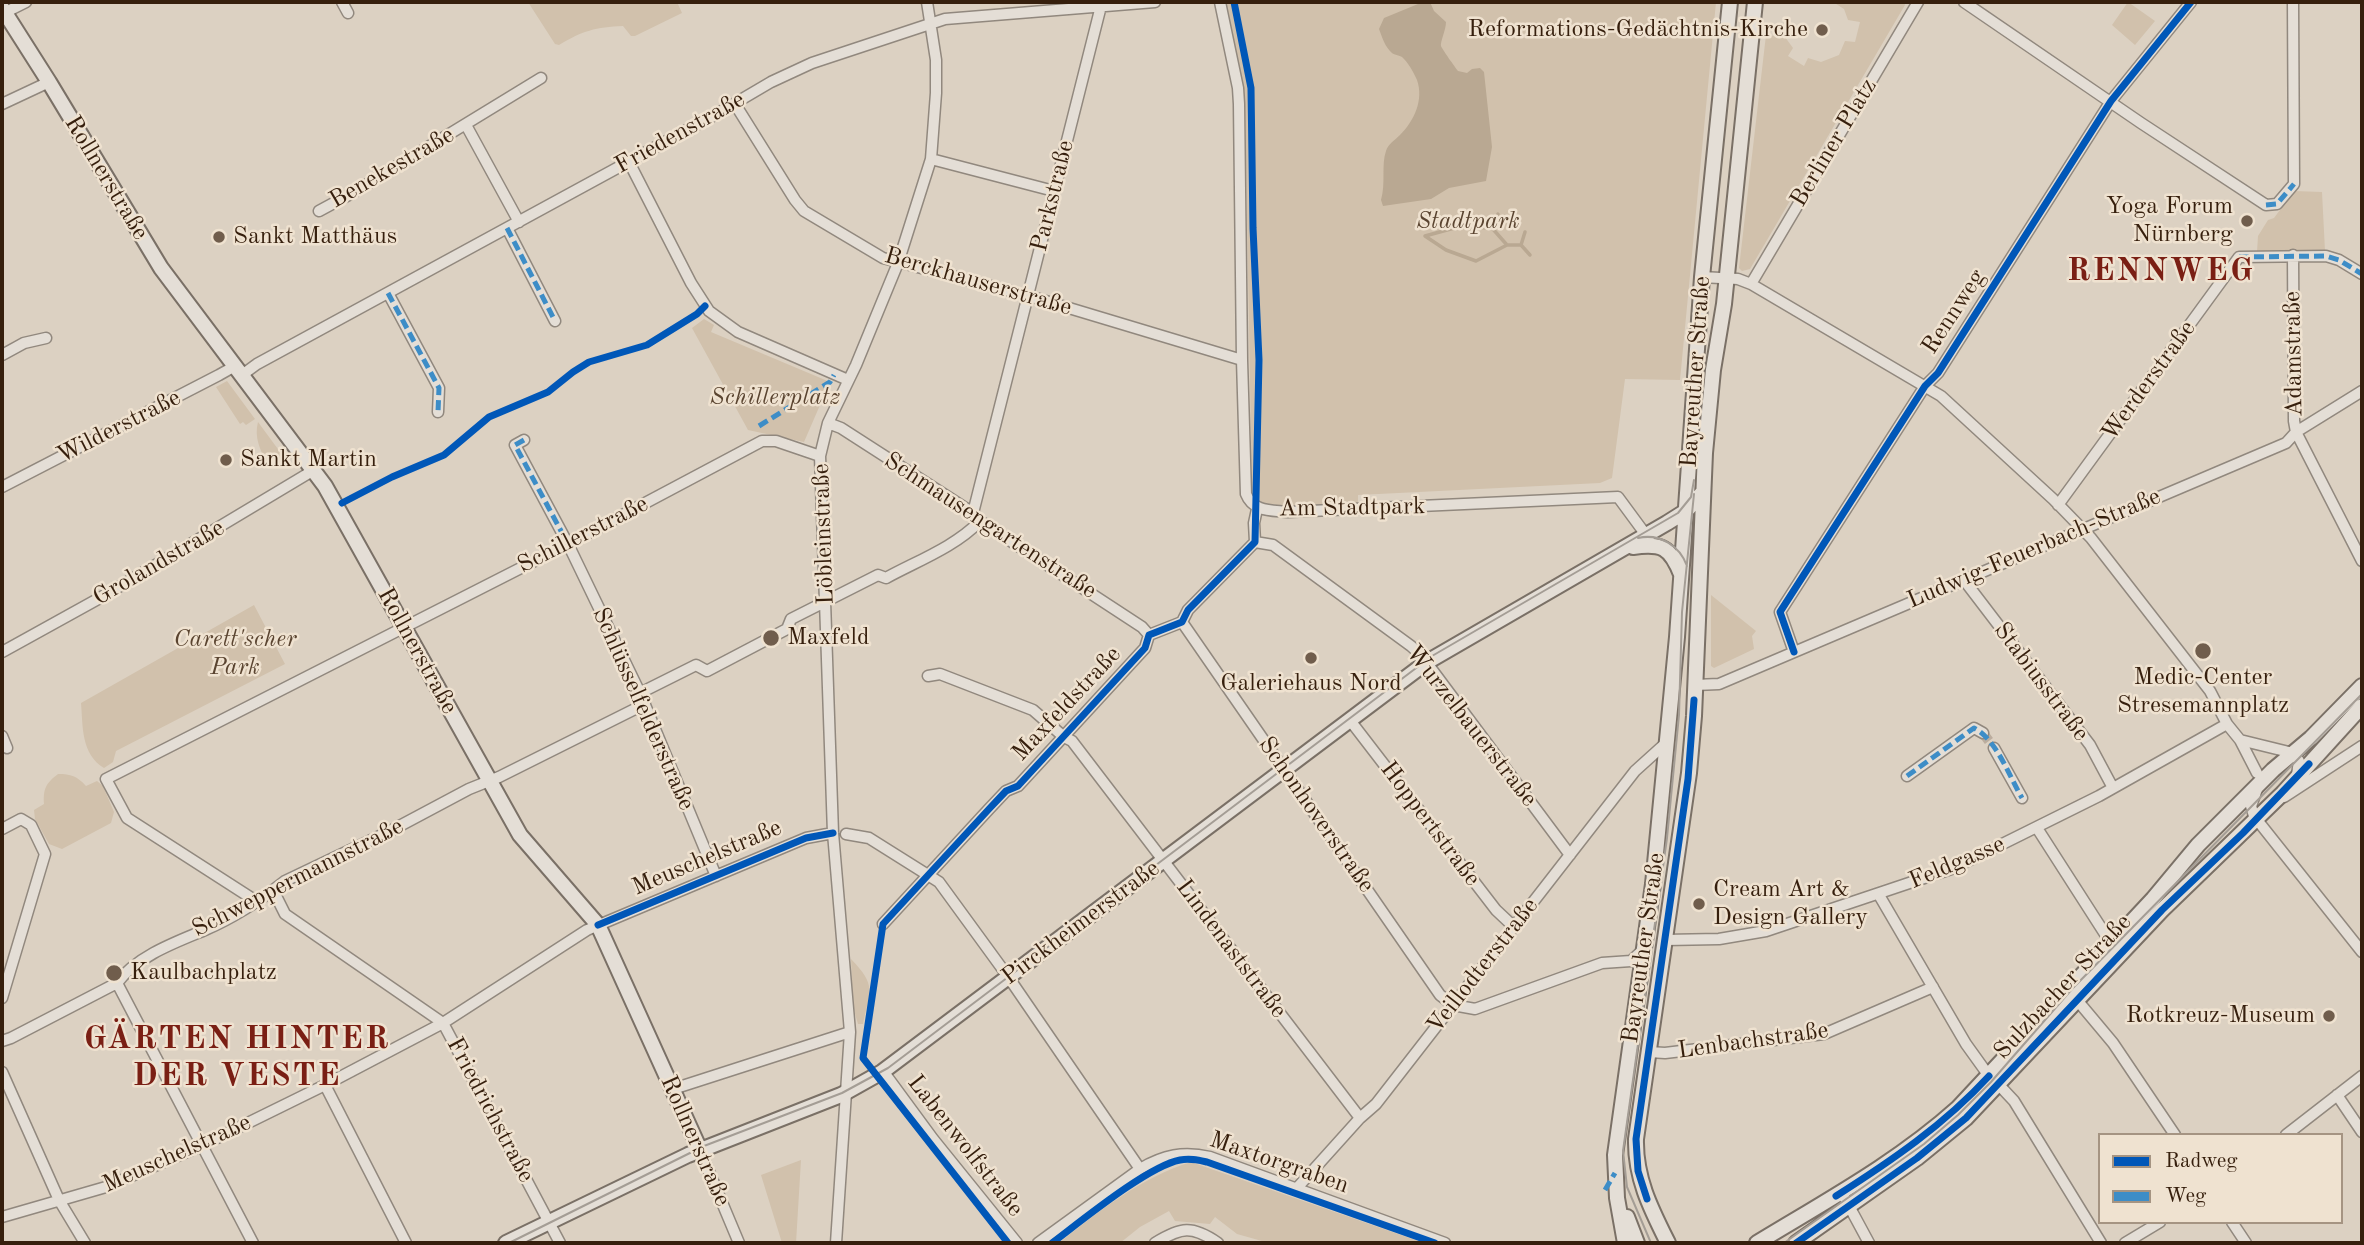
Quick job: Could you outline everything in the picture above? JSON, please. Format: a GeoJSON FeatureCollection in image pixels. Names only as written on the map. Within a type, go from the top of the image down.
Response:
{"type":"FeatureCollection","features":[{"type":"Feature","properties":{"kind":"main road","name":"Bayreuther Straße"},"geometry":{"type":"LineString","coordinates":[[1625,1243],[1615,1186],[1616,1144],[1644,949],[1666,743],[1702,277],[1730,2]]}},
{"type":"Feature","properties":{"kind":"main road","name":"Bayreuther Straße"},"geometry":{"type":"LineString","coordinates":[[1668,1243],[1647,1199],[1638,1171],[1636,1144],[1688,779],[1711,384],[1727,278],[1755,2]]}},
{"type":"Feature","properties":{"kind":"main road","name":"Rollnerstraße"},"geometry":{"type":"LineString","coordinates":[[3,11],[171,282],[314,470],[524,841],[598,925],[700,1150]]}},
{"type":"Feature","properties":{"kind":"main road","name":"Pirckheimerstraße"},"geometry":{"type":"LineString","coordinates":[[506,1243],[700,1150],[846,1093],[883,1071],[1427,662],[1686,511],[1703,492]]}},
{"type":"Feature","properties":{"kind":"main road"},"geometry":{"type":"LineString","coordinates":[[1686,511],[1696,515],[1702,524]]}},
{"type":"Feature","properties":{"kind":"main road","name":"Pirckheimerstraße"},"geometry":{"type":"LineString","coordinates":[[1624,548],[1651,544],[1661,547],[1670,552],[1681,575]]}},
{"type":"Feature","properties":{"kind":"main road","name":"Sulzbacher Straße"},"geometry":{"type":"LineString","coordinates":[[1796,1243],[1845,1199],[1994,1081],[2077,1000],[2153,899],[2259,778],[2311,738],[2362,687]]}},
{"type":"Feature","properties":{"kind":"main road","name":"Sulzbacher Straße"},"geometry":{"type":"LineString","coordinates":[[1994,1081],[2115,949],[2162,910],[2258,819],[2362,706]]}},
{"type":"Feature","properties":{"kind":"main road"},"geometry":{"type":"LineString","coordinates":[[1615,1186],[1637,1243]]}},
{"type":"Feature","properties":{"kind":"main road","name":"Sulzbacher Straße"},"geometry":{"type":"LineString","coordinates":[[1757,1243],[1845,1199]]}},
{"type":"Feature","properties":{"kind":"street"},"geometry":{"type":"LineString","coordinates":[[3,11],[26,2]]}},
{"type":"Feature","properties":{"kind":"street"},"geometry":{"type":"LineString","coordinates":[[342,2],[348,13]]}},
{"type":"Feature","properties":{"kind":"street","name":"Löbleinstraße"},"geometry":{"type":"LineString","coordinates":[[850,1032],[833,834],[820,456],[828,423],[898,263],[931,159],[936,60],[927,2]]}},
{"type":"Feature","properties":{"kind":"street","name":"Friedenstraße"},"geometry":{"type":"LineString","coordinates":[[238,370],[257,364],[792,71],[821,59],[945,19],[1101,4],[1155,2]]}},
{"type":"Feature","properties":{"kind":"street","name":"Am Stadtpark"},"geometry":{"type":"LineString","coordinates":[[1220,2],[1240,104],[1242,360],[1248,500],[1257,509],[1288,512],[1618,497],[1646,535]]}},
{"type":"Feature","properties":{"kind":"street","name":"Berliner Platz"},"geometry":{"type":"LineString","coordinates":[[1751,284],[1918,2]]}},
{"type":"Feature","properties":{"kind":"street"},"geometry":{"type":"LineString","coordinates":[[1964,2],[2266,205],[2277,204],[2294,184],[2293,2]]}},
{"type":"Feature","properties":{"kind":"street","name":"Rennweg"},"geometry":{"type":"LineString","coordinates":[[1794,652],[1780,612],[1925,386],[1938,373],[2111,101],[2191,2]]}},
{"type":"Feature","properties":{"kind":"street","name":"Parkstraße"},"geometry":{"type":"LineString","coordinates":[[976,517],[1101,4]]}},
{"type":"Feature","properties":{"kind":"street","name":"Benekestraße"},"geometry":{"type":"LineString","coordinates":[[319,211],[541,78]]}},
{"type":"Feature","properties":{"kind":"street"},"geometry":{"type":"LineString","coordinates":[[2,104],[49,82]]}},
{"type":"Feature","properties":{"kind":"street","name":"Berckhauserstraße"},"geometry":{"type":"LineString","coordinates":[[735,104],[804,211],[883,258],[1029,296],[1242,360]]}},
{"type":"Feature","properties":{"kind":"street","name":"Benekestraße"},"geometry":{"type":"LineString","coordinates":[[466,125],[519,222]]}},
{"type":"Feature","properties":{"kind":"street"},"geometry":{"type":"LineString","coordinates":[[931,159],[1054,191]]}},
{"type":"Feature","properties":{"kind":"street"},"geometry":{"type":"LineString","coordinates":[[629,162],[705,306],[738,332],[848,380]]}},
{"type":"Feature","properties":{"kind":"street"},"geometry":{"type":"LineString","coordinates":[[507,228],[555,321]]}},
{"type":"Feature","properties":{"kind":"street"},"geometry":{"type":"LineString","coordinates":[[2292,256],[2326,256],[2339,260],[2362,274]]}},
{"type":"Feature","properties":{"kind":"street","name":"Werderstraße"},"geometry":{"type":"LineString","coordinates":[[2056,502],[2239,257],[2292,256]]}},
{"type":"Feature","properties":{"kind":"street","name":"Adamstraße"},"geometry":{"type":"LineString","coordinates":[[2292,256],[2296,432],[2362,562]]}},
{"type":"Feature","properties":{"kind":"street"},"geometry":{"type":"LineString","coordinates":[[1702,277],[1727,278],[1751,284],[1941,396],[2083,529],[2210,691],[2259,778],[2251,806],[2258,819],[2362,953]]}},
{"type":"Feature","properties":{"kind":"street"},"geometry":{"type":"LineString","coordinates":[[388,293],[439,388],[438,412]]}},
{"type":"Feature","properties":{"kind":"street"},"geometry":{"type":"LineString","coordinates":[[2,355],[24,343],[46,338]]}},
{"type":"Feature","properties":{"kind":"street","name":"Wilderstraße"},"geometry":{"type":"LineString","coordinates":[[2,486],[219,376],[238,370]]}},
{"type":"Feature","properties":{"kind":"street","name":"Ludwig-Feuerbach-Straße"},"geometry":{"type":"LineString","coordinates":[[1695,685],[1719,684],[2286,443],[2296,432],[2362,391]]}},
{"type":"Feature","properties":{"kind":"street","name":"Schmausengartenstraße"},"geometry":{"type":"LineString","coordinates":[[828,423],[841,428],[1070,578],[1142,626],[1149,635]]}},
{"type":"Feature","properties":{"kind":"street","name":"Schlüsselfelderstraße"},"geometry":{"type":"LineString","coordinates":[[524,440],[515,445],[568,544],[643,698],[716,876]]}},
{"type":"Feature","properties":{"kind":"street","name":"Schillerstraße"},"geometry":{"type":"LineString","coordinates":[[256,901],[127,818],[106,779],[568,544],[762,441],[776,441],[820,456]]}},
{"type":"Feature","properties":{"kind":"street","name":"Grolandstraße"},"geometry":{"type":"LineString","coordinates":[[2,652],[107,594],[314,470]]}},
{"type":"Feature","properties":{"kind":"street"},"geometry":{"type":"LineString","coordinates":[[1182,622],[1188,610],[1255,542],[1254,523],[1257,509]]}},
{"type":"Feature","properties":{"kind":"street"},"geometry":{"type":"LineString","coordinates":[[826,601],[878,575],[886,578],[968,533],[976,517]]}},
{"type":"Feature","properties":{"kind":"street","name":"Wurzelbauerstraße"},"geometry":{"type":"LineString","coordinates":[[1255,542],[1273,545],[1411,646],[1427,662],[1570,855]]}},
{"type":"Feature","properties":{"kind":"street","name":"Stabiusstraße"},"geometry":{"type":"LineString","coordinates":[[1964,580],[2090,745],[2113,788]]}},
{"type":"Feature","properties":{"kind":"street","name":"Schweppermannstraße"},"geometry":{"type":"LineString","coordinates":[[2,1041],[117,983],[126,971],[184,937],[207,929],[285,881],[489,781],[643,698],[696,665],[707,671],[787,629],[791,619],[826,601]]}},
{"type":"Feature","properties":{"kind":"street","name":"Maxfeldstraße"},"geometry":{"type":"LineString","coordinates":[[883,924],[1006,791],[1018,786],[1064,737],[1145,648],[1149,635],[1182,622]]}},
{"type":"Feature","properties":{"kind":"street","name":"Schonhoverstraße"},"geometry":{"type":"LineString","coordinates":[[1182,622],[1440,995],[1452,1005]]}},
{"type":"Feature","properties":{"kind":"street","name":"Lindenaststraße"},"geometry":{"type":"LineString","coordinates":[[928,676],[940,674],[1033,710],[1072,741],[1360,1118]]}},
{"type":"Feature","properties":{"kind":"street","name":"Hoppertstraße"},"geometry":{"type":"LineString","coordinates":[[1349,719],[1496,910],[1513,926]]}},
{"type":"Feature","properties":{"kind":"street","name":"Feldgasse"},"geometry":{"type":"LineString","coordinates":[[1665,940],[1747,936],[1954,869],[2113,788],[2227,724]]}},
{"type":"Feature","properties":{"kind":"street"},"geometry":{"type":"LineString","coordinates":[[1908,776],[1974,728],[1983,733]]}},
{"type":"Feature","properties":{"kind":"street"},"geometry":{"type":"LineString","coordinates":[[2,736],[7,748]]}},
{"type":"Feature","properties":{"kind":"street"},"geometry":{"type":"LineString","coordinates":[[2240,740],[2293,753],[2299,761],[2295,780]]}},
{"type":"Feature","properties":{"kind":"street","name":"Veillodterstraße"},"geometry":{"type":"LineString","coordinates":[[1297,1188],[1376,1104],[1638,768],[1666,743]]}},
{"type":"Feature","properties":{"kind":"street"},"geometry":{"type":"LineString","coordinates":[[2269,807],[2362,746]]}},
{"type":"Feature","properties":{"kind":"street"},"geometry":{"type":"LineString","coordinates":[[1994,748],[2022,798]]}},
{"type":"Feature","properties":{"kind":"street"},"geometry":{"type":"LineString","coordinates":[[2,829],[20,820],[31,825],[45,854],[2,998]]}},
{"type":"Feature","properties":{"kind":"street"},"geometry":{"type":"LineString","coordinates":[[2037,828],[2115,949]]}},
{"type":"Feature","properties":{"kind":"street","name":"Meuschelstraße"},"geometry":{"type":"LineString","coordinates":[[2,1217],[106,1187],[203,1145],[443,1023],[598,925],[806,838],[833,834]]}},
{"type":"Feature","properties":{"kind":"street"},"geometry":{"type":"LineString","coordinates":[[846,834],[869,838],[939,882],[1009,978],[1140,1169]]}},
{"type":"Feature","properties":{"kind":"street","name":"Friedrichstraße"},"geometry":{"type":"LineString","coordinates":[[273,890],[285,914],[443,1023],[560,1243]]}},
{"type":"Feature","properties":{"kind":"street"},"geometry":{"type":"LineString","coordinates":[[1879,895],[1979,1064],[2014,1101],[2101,1243]]}},
{"type":"Feature","properties":{"kind":"street"},"geometry":{"type":"LineString","coordinates":[[1452,1005],[1475,1009],[1602,963],[1631,961],[1644,949]]}},
{"type":"Feature","properties":{"kind":"street"},"geometry":{"type":"LineString","coordinates":[[117,983],[253,1243]]}},
{"type":"Feature","properties":{"kind":"street","name":"Lenbachstraße"},"geometry":{"type":"LineString","coordinates":[[1649,1052],[1665,1053],[1824,1034],[1933,987]]}},
{"type":"Feature","properties":{"kind":"street"},"geometry":{"type":"LineString","coordinates":[[2077,1000],[2113,1043],[2174,1133]]}},
{"type":"Feature","properties":{"kind":"street"},"geometry":{"type":"LineString","coordinates":[[673,1089],[850,1032],[836,1243]]}},
{"type":"Feature","properties":{"kind":"street","name":"Labenwolfstraße"},"geometry":{"type":"LineString","coordinates":[[883,1071],[933,1139],[1017,1243]]}},
{"type":"Feature","properties":{"kind":"street"},"geometry":{"type":"LineString","coordinates":[[2,1072],[59,1200],[85,1243]]}},
{"type":"Feature","properties":{"kind":"street"},"geometry":{"type":"LineString","coordinates":[[2289,1133],[2362,1076]]}},
{"type":"Feature","properties":{"kind":"street"},"geometry":{"type":"LineString","coordinates":[[325,1085],[406,1243]]}},
{"type":"Feature","properties":{"kind":"street"},"geometry":{"type":"LineString","coordinates":[[2337,1095],[2362,1132]]}},
{"type":"Feature","properties":{"kind":"street","name":"Rollnerstraße"},"geometry":{"type":"LineString","coordinates":[[700,1150],[739,1243]]}},
{"type":"Feature","properties":{"kind":"street","name":"Maxtorgraben"},"geometry":{"type":"LineString","coordinates":[[1038,1243],[1140,1169],[1167,1156],[1189,1154],[1210,1157],[1446,1243]]}},
{"type":"Feature","properties":{"kind":"street"},"geometry":{"type":"LineString","coordinates":[[1845,1199],[1869,1243]]}},
{"type":"Feature","properties":{"kind":"street"},"geometry":{"type":"LineString","coordinates":[[2125,1243],[2157,1224]]}},
{"type":"Feature","properties":{"kind":"street"},"geometry":{"type":"LineString","coordinates":[[2233,1224],[2246,1243]]}},
{"type":"Feature","properties":{"kind":"street"},"geometry":{"type":"LineString","coordinates":[[1155,1243],[1179,1231],[1202,1232],[1218,1243]]}},
{"type":"Feature","properties":{"kind":"green space"},"geometry":{"type":"Polygon","coordinates":[[[528,2],[677,2],[682,13],[635,36],[631,36],[623,26],[605,27],[582,33],[559,45],[555,44],[528,2]]]}},
{"type":"Feature","properties":{"kind":"green space","name":"Stadtpark"},"geometry":{"type":"Polygon","coordinates":[[[1222,2],[1716,2],[1680,380],[1625,379],[1612,478],[1600,483],[1358,495],[1358,503],[1293,507],[1261,503],[1252,494],[1245,108],[1222,2]]]}},
{"type":"Feature","properties":{"kind":"green space"},"geometry":{"type":"Polygon","coordinates":[[[1833,2],[1904,2],[1905,5],[1750,269],[1742,271],[1739,268],[1766,35],[1785,37],[1793,48],[1788,56],[1804,66],[1808,58],[1821,62],[1839,55],[1845,41],[1855,42],[1860,22],[1848,20],[1844,9],[1833,2]]]}},
{"type":"Feature","properties":{"kind":"green space"},"geometry":{"type":"Polygon","coordinates":[[[2128,2],[2155,21],[2135,45],[2112,25],[2128,2]]]}},
{"type":"Feature","properties":{"kind":"green space"},"geometry":{"type":"Polygon","coordinates":[[[2294,191],[2322,192],[2325,251],[2257,252],[2258,236],[2268,220],[2274,218],[2294,191]]]}},
{"type":"Feature","properties":{"kind":"green space","name":"Schillerplatz"},"geometry":{"type":"Polygon","coordinates":[[[704,319],[714,325],[711,332],[830,382],[804,442],[748,430],[692,328],[704,319]]]}},
{"type":"Feature","properties":{"kind":"green space"},"geometry":{"type":"Polygon","coordinates":[[[227,381],[255,419],[246,425],[243,422],[240,424],[216,387],[227,381]]]}},
{"type":"Feature","properties":{"kind":"green space"},"geometry":{"type":"Polygon","coordinates":[[[258,422],[286,460],[279,465],[267,463],[264,458],[257,438],[258,422]]]}},
{"type":"Feature","properties":{"kind":"green space"},"geometry":{"type":"Polygon","coordinates":[[[1711,595],[1756,631],[1752,636],[1754,649],[1714,668],[1711,666],[1711,595]]]}},
{"type":"Feature","properties":{"kind":"green space","name":"Carett'scher Park"},"geometry":{"type":"Polygon","coordinates":[[[254,605],[285,664],[116,751],[113,762],[104,768],[96,762],[87,748],[81,703],[254,605]]]}},
{"type":"Feature","properties":{"kind":"green space"},"geometry":{"type":"Polygon","coordinates":[[[58,774],[74,776],[86,786],[97,781],[103,786],[114,812],[111,823],[62,849],[49,844],[35,819],[34,810],[44,804],[46,787],[58,774]]]}},
{"type":"Feature","properties":{"kind":"green space"},"geometry":{"type":"Polygon","coordinates":[[[851,959],[868,982],[869,996],[863,1024],[858,1024],[853,1007],[851,959]]]}},
{"type":"Feature","properties":{"kind":"green space"},"geometry":{"type":"Polygon","coordinates":[[[801,1160],[796,1243],[782,1243],[761,1175],[801,1160]]]}},
{"type":"Feature","properties":{"kind":"green space"},"geometry":{"type":"Polygon","coordinates":[[[1191,1162],[1424,1243],[1269,1243],[1237,1234],[1215,1217],[1210,1224],[1175,1221],[1169,1211],[1140,1227],[1120,1243],[1059,1243],[1105,1207],[1138,1186],[1191,1162]]]}},
{"type":"Feature","properties":{"kind":"shaded area"},"geometry":{"type":"Polygon","coordinates":[[[1418,2],[1430,2],[1434,11],[1446,22],[1441,46],[1458,71],[1467,73],[1480,68],[1484,72],[1492,147],[1486,181],[1449,188],[1431,199],[1383,206],[1381,200],[1386,151],[1410,123],[1418,103],[1419,88],[1411,68],[1402,57],[1390,51],[1379,29],[1384,18],[1418,2]]]}},
{"type":"Feature","properties":{"kind":"waterway"},"geometry":{"type":"LineString","coordinates":[[1492,228],[1498,214]]}},
{"type":"Feature","properties":{"kind":"waterway"},"geometry":{"type":"LineString","coordinates":[[1458,227],[1425,236],[1446,250],[1476,261],[1507,245],[1521,245]]}},
{"type":"Feature","properties":{"kind":"waterway"},"geometry":{"type":"LineString","coordinates":[[1462,227],[1492,228],[1507,245]]}},
{"type":"Feature","properties":{"kind":"waterway"},"geometry":{"type":"LineString","coordinates":[[1521,245],[1525,232]]}},
{"type":"Feature","properties":{"kind":"waterway"},"geometry":{"type":"LineString","coordinates":[[1521,245],[1530,255]]}},
{"type":"Feature","properties":{"kind":"tunnel"},"geometry":{"type":"LineString","coordinates":[[1983,733],[1994,748]]}},
{"type":"Feature","properties":{"kind":"tram line"},"geometry":{"type":"LineString","coordinates":[[509,1243],[704,1146],[842,1093],[888,1068],[1432,656],[1678,513],[1691,497],[1694,480]]}},
{"type":"Feature","properties":{"kind":"tram line"},"geometry":{"type":"LineString","coordinates":[[1651,1243],[1627,1187],[1623,1151],[1667,838],[1679,715],[1682,612],[1694,494]]}},
{"type":"Feature","properties":{"kind":"tram line"},"geometry":{"type":"LineString","coordinates":[[1638,538],[1661,539],[1679,552],[1687,566]]}},
{"type":"Feature","properties":{"kind":"tram line"},"geometry":{"type":"LineString","coordinates":[[1784,1243],[1924,1144],[1958,1115],[1991,1082],[2072,989],[2362,694]]}},
{"type":"Feature","properties":{"kind":"marked path"},"geometry":{"type":"LineString","coordinates":[[2266,205],[2277,204],[2294,184]]}},
{"type":"Feature","properties":{"kind":"marked path"},"geometry":{"type":"LineString","coordinates":[[507,228],[555,321]]}},
{"type":"Feature","properties":{"kind":"marked path"},"geometry":{"type":"LineString","coordinates":[[2239,257],[2326,256],[2339,260],[2362,274]]}},
{"type":"Feature","properties":{"kind":"marked path"},"geometry":{"type":"LineString","coordinates":[[388,293],[439,388],[438,412]]}},
{"type":"Feature","properties":{"kind":"marked path"},"geometry":{"type":"LineString","coordinates":[[759,426],[830,382],[834,375]]}},
{"type":"Feature","properties":{"kind":"marked path"},"geometry":{"type":"LineString","coordinates":[[524,440],[515,445],[568,544]]}},
{"type":"Feature","properties":{"kind":"marked path"},"geometry":{"type":"LineString","coordinates":[[1907,776],[1974,728],[1996,750],[2022,798]]}},
{"type":"Feature","properties":{"kind":"marked path"},"geometry":{"type":"LineString","coordinates":[[1605,1190],[1615,1173]]}},
{"type":"Feature","properties":{"kind":"cycle path"},"geometry":{"type":"LineString","coordinates":[[1008,1243],[863,1058],[883,924],[1006,791],[1018,786],[1145,648],[1149,635],[1182,622],[1188,610],[1255,542],[1259,360],[1253,228],[1251,88],[1234,2]]}},
{"type":"Feature","properties":{"kind":"cycle path"},"geometry":{"type":"LineString","coordinates":[[1794,652],[1780,612],[1925,386],[1938,373],[2111,101],[2191,2]]}},
{"type":"Feature","properties":{"kind":"cycle path"},"geometry":{"type":"LineString","coordinates":[[342,503],[392,477],[444,455],[489,417],[548,392],[589,362],[647,345],[697,314],[705,306]]}},
{"type":"Feature","properties":{"kind":"cycle path"},"geometry":{"type":"LineString","coordinates":[[1647,1199],[1638,1171],[1636,1139],[1688,779],[1694,700]]}},
{"type":"Feature","properties":{"kind":"cycle path"},"geometry":{"type":"LineString","coordinates":[[1796,1243],[1917,1158],[1966,1118],[2162,910],[2243,833],[2309,764]]}},
{"type":"Feature","properties":{"kind":"cycle path"},"geometry":{"type":"LineString","coordinates":[[598,925],[806,838],[833,833]]}},
{"type":"Feature","properties":{"kind":"cycle path"},"geometry":{"type":"LineString","coordinates":[[1836,1196],[1916,1141],[1954,1111],[1989,1076]]}},
{"type":"Feature","properties":{"kind":"cycle path"},"geometry":{"type":"LineString","coordinates":[[1052,1243],[1133,1183],[1166,1164],[1187,1159],[1207,1162],[1435,1243]]}},
{"type":"Feature","properties":{"kind":"place","name":"Reformations-Gedächtnis-Kirche"},"geometry":{"type":"Point","coordinates":[1822,30]}},
{"type":"Feature","properties":{"kind":"place","name":"Yoga Forum Nürnberg"},"geometry":{"type":"Point","coordinates":[2247,221]}},
{"type":"Feature","properties":{"kind":"place","name":"Sankt Matthäus"},"geometry":{"type":"Point","coordinates":[219,237]}},
{"type":"Feature","properties":{"kind":"place","name":"Sankt Martin"},"geometry":{"type":"Point","coordinates":[226,460]}},
{"type":"Feature","properties":{"kind":"place","name":"Maxfeld"},"geometry":{"type":"Point","coordinates":[771,638]}},
{"type":"Feature","properties":{"kind":"place","name":"Medic-Center Stresemannplatz"},"geometry":{"type":"Point","coordinates":[2203,651]}},
{"type":"Feature","properties":{"kind":"place","name":"Galeriehaus Nord"},"geometry":{"type":"Point","coordinates":[1311,658]}},
{"type":"Feature","properties":{"kind":"place","name":"Cream Art & Design Gallery"},"geometry":{"type":"Point","coordinates":[1699,904]}},
{"type":"Feature","properties":{"kind":"place","name":"Kaulbachplatz"},"geometry":{"type":"Point","coordinates":[114,973]}},
{"type":"Feature","properties":{"kind":"place","name":"Rotkreuz-Museum"},"geometry":{"type":"Point","coordinates":[2329,1016]}},
{"type":"Feature","properties":{"kind":"district","name":"RENNWEG"},"geometry":{"type":"Point","coordinates":[2161,272]}},
{"type":"Feature","properties":{"kind":"district","name":"GÄRTEN HINTER DER VESTE"},"geometry":{"type":"Point","coordinates":[237,1058]}}]}
